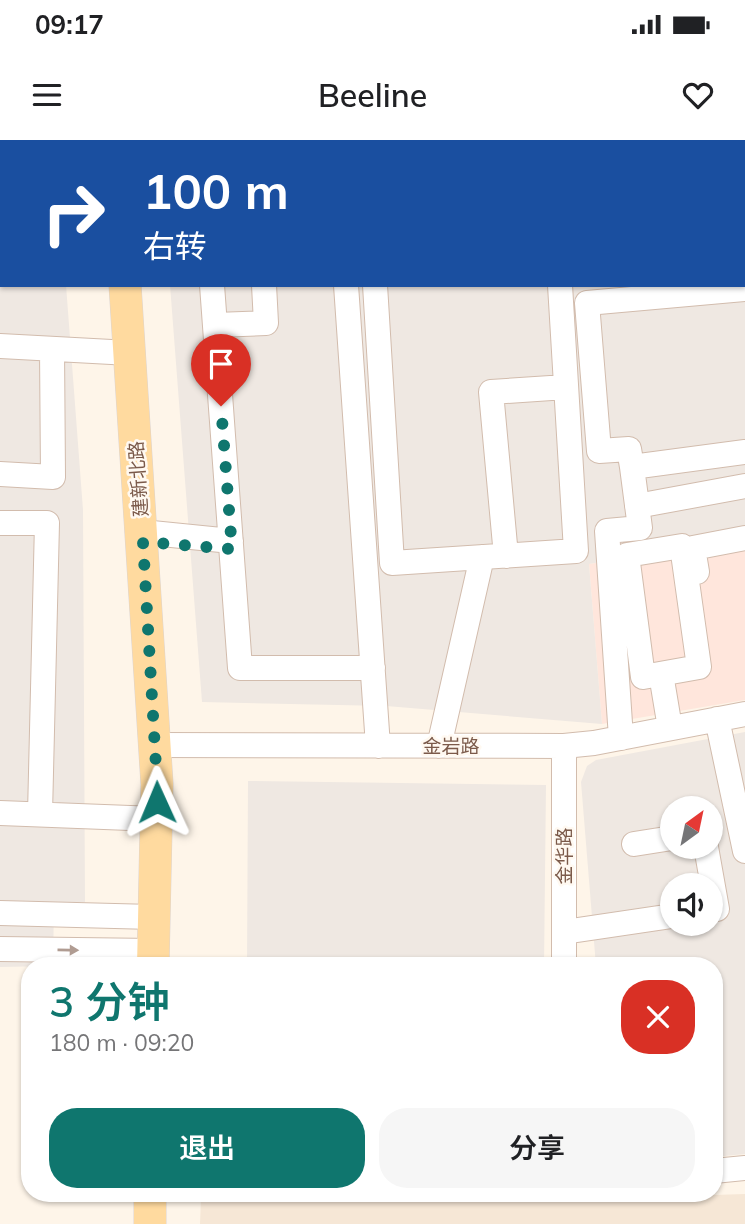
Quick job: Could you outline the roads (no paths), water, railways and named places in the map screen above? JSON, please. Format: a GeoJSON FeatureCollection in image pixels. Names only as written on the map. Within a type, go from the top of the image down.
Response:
{"type":"FeatureCollection","features":[{"type":"Feature","properties":{"kind":"main road","name":"建新北路"},"geometry":{"type":"LineString","coordinates":[[125,287],[157,784],[154,957]]}},
{"type":"Feature","properties":{"kind":"main road"},"geometry":{"type":"LineString","coordinates":[[150,1202],[150,1224]]}},
{"type":"Feature","properties":{"kind":"street"},"geometry":{"type":"LineString","coordinates":[[212,287],[240,668],[373,668]]}},
{"type":"Feature","properties":{"kind":"street"},"geometry":{"type":"LineString","coordinates":[[216,325],[267,323],[264,287]]}},
{"type":"Feature","properties":{"kind":"street"},"geometry":{"type":"LineString","coordinates":[[346,287],[378,746]]}},
{"type":"Feature","properties":{"kind":"street"},"geometry":{"type":"LineString","coordinates":[[375,287],[391,564],[576,551],[560,287]]}},
{"type":"Feature","properties":{"kind":"street"},"geometry":{"type":"LineString","coordinates":[[621,738],[607,531],[640,528],[629,449],[599,451],[586,294],[745,289]]}},
{"type":"Feature","properties":{"kind":"street"},"geometry":{"type":"LineString","coordinates":[[0,345],[130,354]]}},
{"type":"Feature","properties":{"kind":"street"},"geometry":{"type":"LineString","coordinates":[[0,474],[53,477],[52,349]]}},
{"type":"Feature","properties":{"kind":"street"},"geometry":{"type":"LineString","coordinates":[[439,746],[494,556],[491,391],[566,387]]}},
{"type":"Feature","properties":{"kind":"street"},"geometry":{"type":"LineString","coordinates":[[632,467],[745,452]]}},
{"type":"Feature","properties":{"kind":"street"},"geometry":{"type":"LineString","coordinates":[[637,506],[745,486]]}},
{"type":"Feature","properties":{"kind":"street"},"geometry":{"type":"LineString","coordinates":[[0,523],[47,523],[40,814]]}},
{"type":"Feature","properties":{"kind":"street"},"geometry":{"type":"LineString","coordinates":[[142,537],[231,545]]}},
{"type":"Feature","properties":{"kind":"street"},"geometry":{"type":"LineString","coordinates":[[711,674],[693,548],[745,538]]}},
{"type":"Feature","properties":{"kind":"street"},"geometry":{"type":"LineString","coordinates":[[682,547],[699,667],[661,674],[643,677],[626,555],[682,547]]}},
{"type":"Feature","properties":{"kind":"street"},"geometry":{"type":"LineString","coordinates":[[661,674],[670,728]]}},
{"type":"Feature","properties":{"kind":"street","name":"金岩路"},"geometry":{"type":"LineString","coordinates":[[155,746],[564,746],[745,714]]}},
{"type":"Feature","properties":{"kind":"street"},"geometry":{"type":"LineString","coordinates":[[717,719],[742,825],[745,851]]}},
{"type":"Feature","properties":{"kind":"street","name":"金华路"},"geometry":{"type":"LineString","coordinates":[[564,746],[564,957]]}},
{"type":"Feature","properties":{"kind":"street"},"geometry":{"type":"LineString","coordinates":[[0,813],[156,819]]}},
{"type":"Feature","properties":{"kind":"street"},"geometry":{"type":"LineString","coordinates":[[634,844],[660,840]]}},
{"type":"Feature","properties":{"kind":"street"},"geometry":{"type":"LineString","coordinates":[[0,914],[153,917]]}},
{"type":"Feature","properties":{"kind":"street"},"geometry":{"type":"LineString","coordinates":[[564,932],[660,918]]}},
{"type":"Feature","properties":{"kind":"street"},"geometry":{"type":"LineString","coordinates":[[0,949],[137,957]]}},
{"type":"Feature","properties":{"kind":"street"},"geometry":{"type":"LineString","coordinates":[[723,1170],[745,1168]]}}]}
